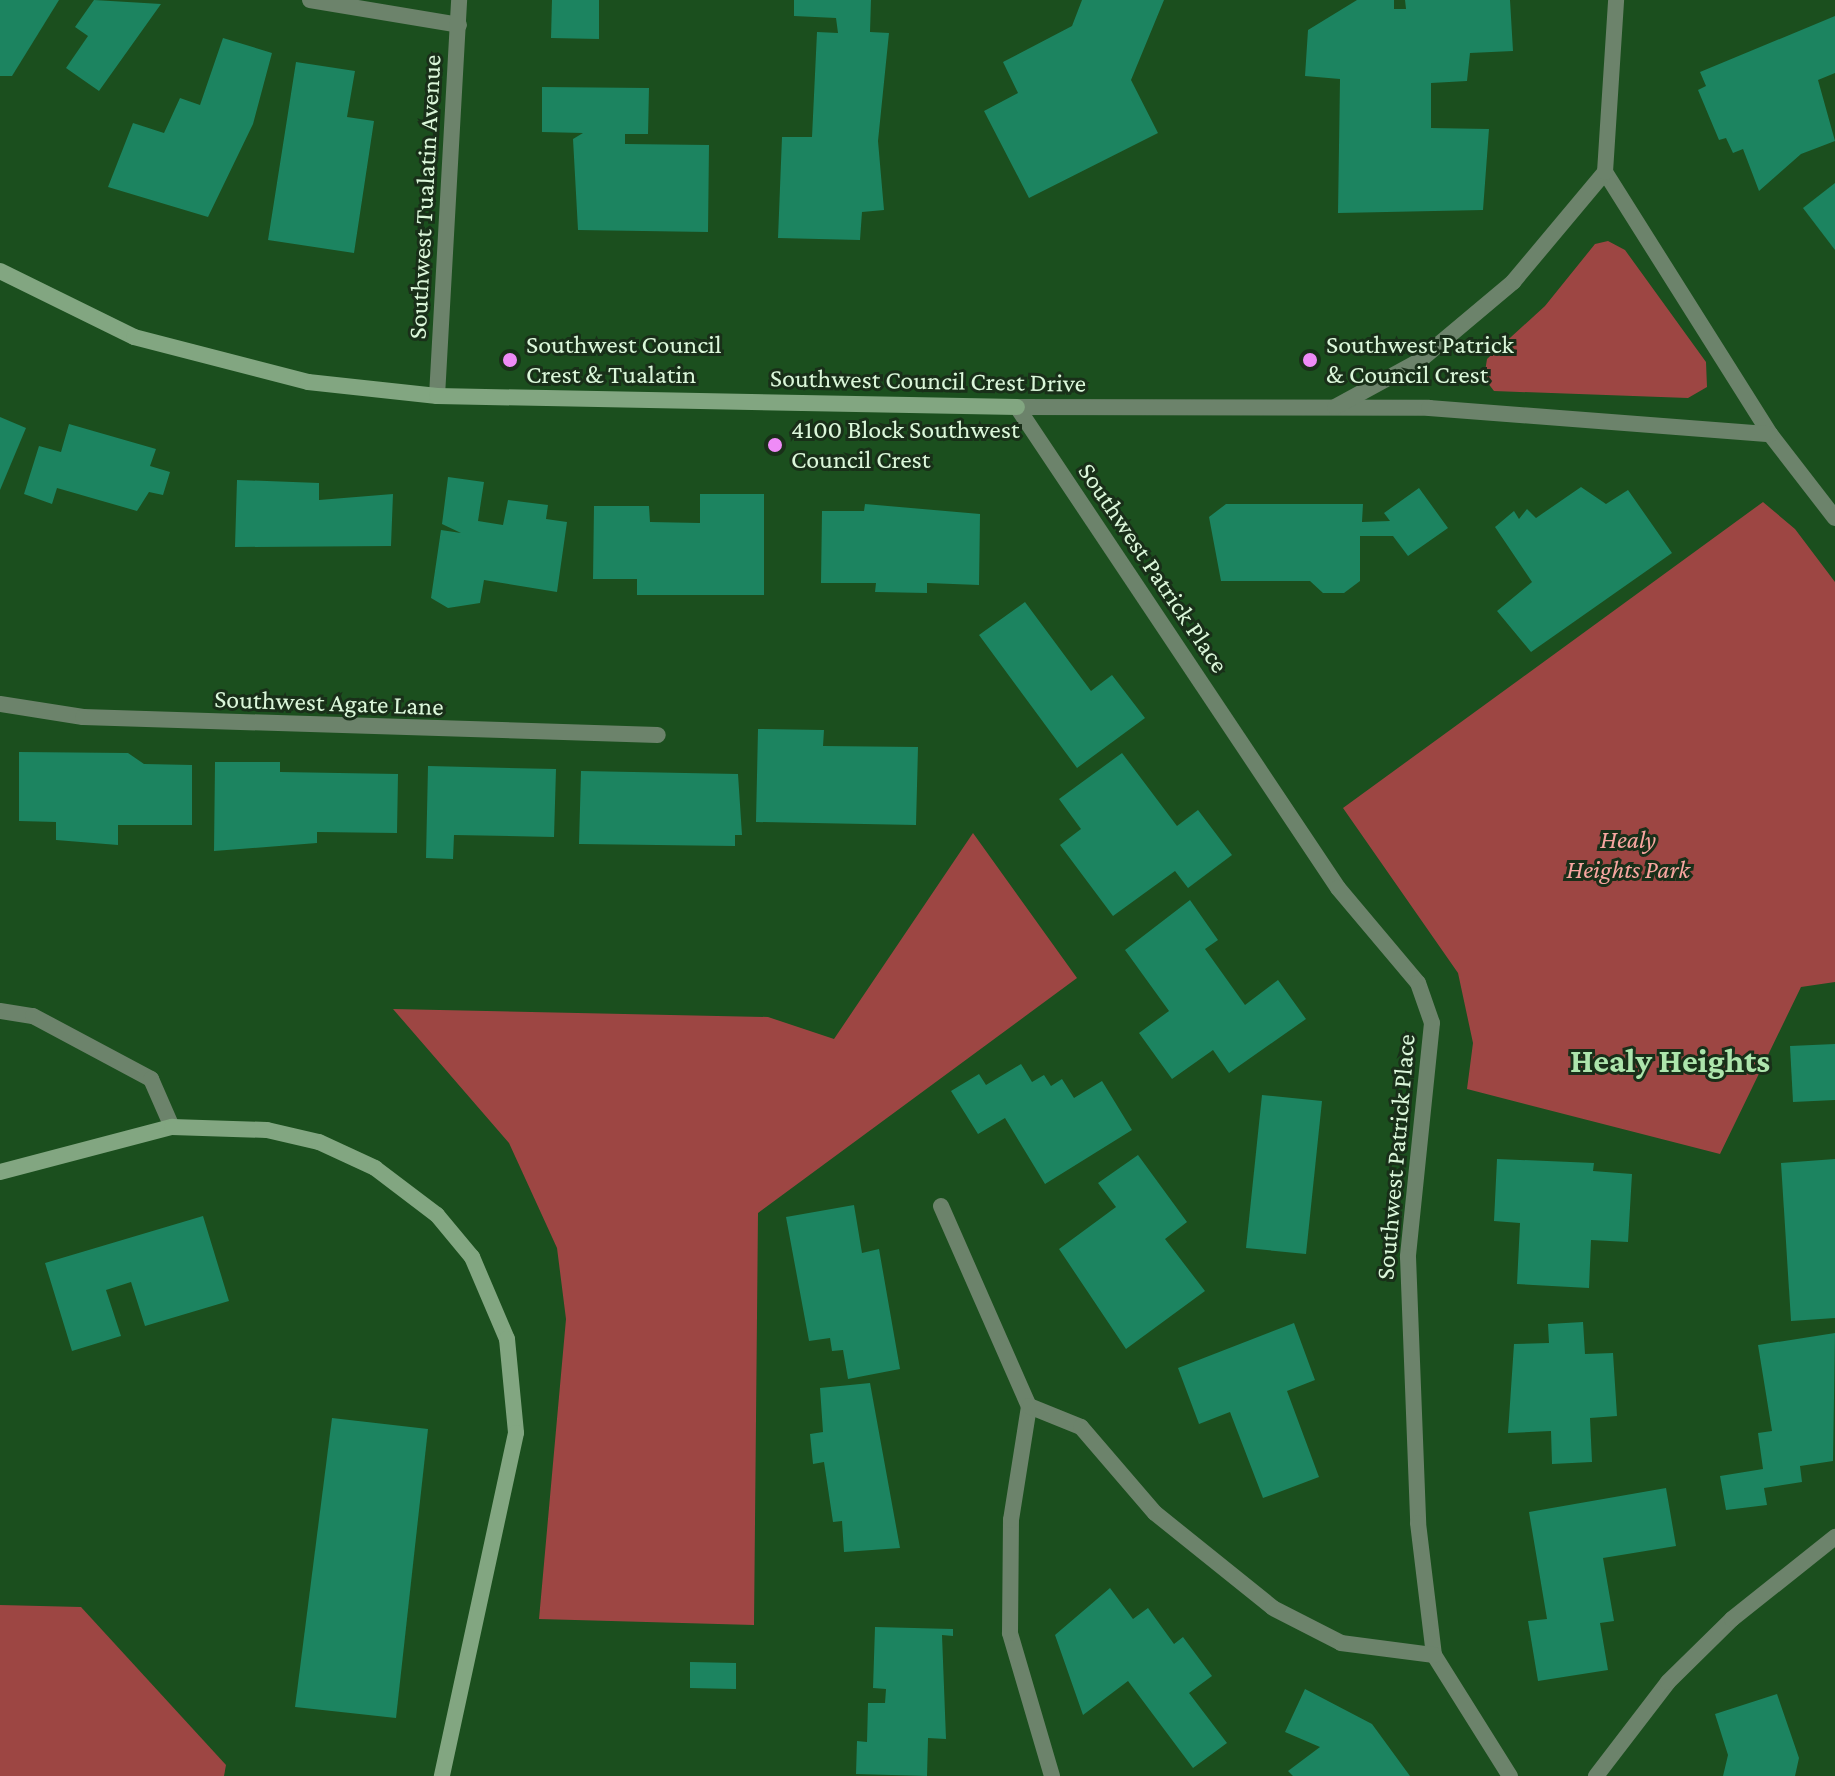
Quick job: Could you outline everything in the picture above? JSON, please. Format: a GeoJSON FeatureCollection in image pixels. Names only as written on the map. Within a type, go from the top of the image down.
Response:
{"type":"FeatureCollection","features":[{"type":"Feature","properties":{"kind":"street"},"geometry":{"type":"LineString","coordinates":[[310,0],[459,25]]}},
{"type":"Feature","properties":{"kind":"street","name":"Southwest Tualatin Avenue"},"geometry":{"type":"LineString","coordinates":[[437,396],[459,0]]}},
{"type":"Feature","properties":{"kind":"street"},"geometry":{"type":"LineString","coordinates":[[1616,0],[1605,172],[1770,434],[1835,518]]}},
{"type":"Feature","properties":{"kind":"street"},"geometry":{"type":"LineString","coordinates":[[1334,408],[1419,361],[1513,282],[1605,172]]}},
{"type":"Feature","properties":{"kind":"street","name":"Southwest Council Crest Drive"},"geometry":{"type":"LineString","coordinates":[[0,271],[134,337],[217,363],[308,382],[437,396],[1017,407],[1429,408],[1770,434]]}},
{"type":"Feature","properties":{"kind":"street","name":"Southwest Patrick Place"},"geometry":{"type":"LineString","coordinates":[[1017,407],[1338,888],[1418,983],[1432,1023],[1408,1257],[1418,1523],[1434,1655],[1510,1776]]}},
{"type":"Feature","properties":{"kind":"street","name":"Southwest Agate Lane"},"geometry":{"type":"LineString","coordinates":[[0,704],[99,717],[658,735]]}},
{"type":"Feature","properties":{"kind":"street"},"geometry":{"type":"LineString","coordinates":[[0,1011],[33,1016],[151,1079],[172,1127]]}},
{"type":"Feature","properties":{"kind":"street"},"geometry":{"type":"LineString","coordinates":[[0,1172],[172,1127],[267,1130],[319,1142],[375,1168],[437,1215],[472,1257],[507,1339],[516,1433],[442,1776]]}},
{"type":"Feature","properties":{"kind":"street"},"geometry":{"type":"LineString","coordinates":[[941,1206],[1029,1406],[1011,1520],[1010,1633],[1052,1776]]}},
{"type":"Feature","properties":{"kind":"street"},"geometry":{"type":"LineString","coordinates":[[1029,1406],[1081,1427],[1155,1513],[1273,1608],[1341,1643],[1434,1655]]}},
{"type":"Feature","properties":{"kind":"street"},"geometry":{"type":"LineString","coordinates":[[1596,1776],[1689,1661],[1835,1537]]}},
{"type":"Feature","properties":{"kind":"green space"},"geometry":{"type":"Polygon","coordinates":[[[1608,241],[1625,250],[1706,362],[1707,387],[1688,398],[1494,391],[1484,378],[1487,359],[1545,306],[1595,244],[1608,241]]]}},
{"type":"Feature","properties":{"kind":"green space","name":"Healy Heights Park"},"geometry":{"type":"Polygon","coordinates":[[[1763,502],[1795,529],[1835,582],[1835,982],[1801,987],[1720,1154],[1467,1089],[1473,1043],[1458,973],[1343,808],[1763,502]]]}},
{"type":"Feature","properties":{"kind":"green space"},"geometry":{"type":"Polygon","coordinates":[[[973,833],[1077,978],[758,1213],[754,1625],[539,1619],[566,1319],[557,1248],[509,1143],[393,1009],[768,1017],[834,1039],[973,833]]]}},
{"type":"Feature","properties":{"kind":"green space"},"geometry":{"type":"Polygon","coordinates":[[[0,1605],[81,1607],[226,1765],[224,1776],[0,1776],[0,1605]]]}},
{"type":"Feature","properties":{"kind":"building"},"geometry":{"type":"Polygon","coordinates":[[[0,0],[59,0],[12,76],[0,76],[0,0]]]}},
{"type":"Feature","properties":{"kind":"building"},"geometry":{"type":"Polygon","coordinates":[[[94,0],[161,4],[99,91],[66,68],[88,36],[75,27],[94,0]]]}},
{"type":"Feature","properties":{"kind":"building"},"geometry":{"type":"Polygon","coordinates":[[[552,0],[599,0],[599,39],[551,38],[552,0]]]}},
{"type":"Feature","properties":{"kind":"building"},"geometry":{"type":"Polygon","coordinates":[[[794,0],[871,0],[870,32],[889,33],[878,141],[884,210],[862,212],[860,240],[778,238],[782,137],[812,137],[817,32],[838,33],[836,18],[794,16],[794,0]]]}},
{"type":"Feature","properties":{"kind":"building"},"geometry":{"type":"Polygon","coordinates":[[[1082,0],[1164,0],[1131,80],[1158,133],[1029,198],[984,111],[1018,93],[1003,62],[1072,26],[1082,0]]]}},
{"type":"Feature","properties":{"kind":"building"},"geometry":{"type":"Polygon","coordinates":[[[1357,0],[1394,0],[1394,9],[1406,9],[1405,0],[1510,0],[1513,51],[1470,53],[1467,81],[1431,83],[1431,128],[1489,129],[1483,210],[1338,213],[1340,79],[1305,76],[1308,30],[1357,0]]]}},
{"type":"Feature","properties":{"kind":"building"},"geometry":{"type":"Polygon","coordinates":[[[1835,16],[1835,73],[1818,80],[1835,141],[1801,154],[1759,191],[1743,149],[1733,153],[1726,138],[1719,140],[1698,90],[1706,86],[1700,72],[1835,16]]]}},
{"type":"Feature","properties":{"kind":"building"},"geometry":{"type":"Polygon","coordinates":[[[223,38],[272,53],[253,124],[208,217],[108,187],[133,123],[164,133],[180,98],[200,105],[223,38]]]}},
{"type":"Feature","properties":{"kind":"building"},"geometry":{"type":"Polygon","coordinates":[[[296,62],[355,71],[347,117],[374,121],[354,253],[268,240],[296,62]]]}},
{"type":"Feature","properties":{"kind":"building"},"geometry":{"type":"Polygon","coordinates":[[[542,87],[649,88],[648,134],[625,134],[625,144],[709,145],[708,232],[578,230],[573,139],[583,133],[542,132],[542,87]]]}},
{"type":"Feature","properties":{"kind":"building"},"geometry":{"type":"Polygon","coordinates":[[[1835,183],[1835,250],[1803,208],[1835,183]]]}},
{"type":"Feature","properties":{"kind":"building"},"geometry":{"type":"Polygon","coordinates":[[[0,417],[26,428],[0,490],[0,417]]]}},
{"type":"Feature","properties":{"kind":"building"},"geometry":{"type":"Polygon","coordinates":[[[69,424],[156,449],[150,466],[170,472],[163,495],[149,492],[137,511],[57,488],[52,504],[24,494],[39,446],[61,452],[69,424]]]}},
{"type":"Feature","properties":{"kind":"building"},"geometry":{"type":"Polygon","coordinates":[[[448,477],[484,482],[478,521],[503,525],[508,500],[548,505],[546,519],[567,522],[557,592],[484,580],[480,603],[448,608],[431,598],[441,530],[461,533],[442,524],[448,477]]]}},
{"type":"Feature","properties":{"kind":"building"},"geometry":{"type":"Polygon","coordinates":[[[237,480],[319,483],[319,500],[393,494],[391,546],[235,547],[237,480]]]}},
{"type":"Feature","properties":{"kind":"building"},"geometry":{"type":"Polygon","coordinates":[[[1581,487],[1606,504],[1628,490],[1672,553],[1531,652],[1497,611],[1532,582],[1495,527],[1514,511],[1519,519],[1527,509],[1536,518],[1581,487]]]}},
{"type":"Feature","properties":{"kind":"building"},"geometry":{"type":"Polygon","coordinates":[[[1419,488],[1448,528],[1408,556],[1393,536],[1360,536],[1360,581],[1344,593],[1323,593],[1310,581],[1221,581],[1209,517],[1226,504],[1363,504],[1362,522],[1390,521],[1384,513],[1419,488]]]}},
{"type":"Feature","properties":{"kind":"building"},"geometry":{"type":"Polygon","coordinates":[[[700,494],[764,494],[764,595],[637,595],[637,579],[593,579],[594,506],[649,506],[650,522],[700,523],[700,494]]]}},
{"type":"Feature","properties":{"kind":"building"},"geometry":{"type":"Polygon","coordinates":[[[865,504],[980,514],[979,585],[927,583],[927,593],[875,592],[876,583],[821,583],[822,511],[864,511],[865,504]]]}},
{"type":"Feature","properties":{"kind":"building"},"geometry":{"type":"Polygon","coordinates":[[[1025,602],[1091,691],[1112,675],[1145,718],[1077,768],[979,635],[1025,602]]]}},
{"type":"Feature","properties":{"kind":"building"},"geometry":{"type":"Polygon","coordinates":[[[758,729],[824,730],[823,746],[918,747],[916,825],[756,822],[758,729]]]}},
{"type":"Feature","properties":{"kind":"building"},"geometry":{"type":"Polygon","coordinates":[[[19,752],[128,753],[144,764],[192,765],[192,825],[118,825],[118,845],[56,840],[56,822],[19,821],[19,752]]]}},
{"type":"Feature","properties":{"kind":"building"},"geometry":{"type":"Polygon","coordinates":[[[1122,753],[1177,826],[1198,810],[1232,855],[1188,888],[1175,871],[1113,916],[1060,845],[1081,829],[1059,799],[1122,753]]]}},
{"type":"Feature","properties":{"kind":"building"},"geometry":{"type":"Polygon","coordinates":[[[215,762],[280,762],[280,772],[398,774],[397,833],[317,832],[317,843],[214,851],[215,762]]]}},
{"type":"Feature","properties":{"kind":"building"},"geometry":{"type":"Polygon","coordinates":[[[428,766],[556,769],[554,837],[454,835],[453,859],[426,858],[428,766]]]}},
{"type":"Feature","properties":{"kind":"building"},"geometry":{"type":"Polygon","coordinates":[[[581,771],[738,774],[742,835],[735,835],[735,846],[579,844],[581,771]]]}},
{"type":"Feature","properties":{"kind":"building"},"geometry":{"type":"Polygon","coordinates":[[[1190,900],[1218,940],[1205,949],[1245,1005],[1278,980],[1306,1019],[1229,1073],[1213,1050],[1172,1079],[1139,1033],[1169,1011],[1125,950],[1190,900]]]}},
{"type":"Feature","properties":{"kind":"building"},"geometry":{"type":"Polygon","coordinates":[[[1835,1044],[1835,1100],[1793,1102],[1790,1046],[1835,1044]]]}},
{"type":"Feature","properties":{"kind":"building"},"geometry":{"type":"Polygon","coordinates":[[[1021,1064],[1032,1082],[1044,1075],[1051,1086],[1062,1079],[1074,1098],[1102,1081],[1132,1130],[1045,1184],[1005,1118],[978,1134],[951,1091],[979,1074],[986,1085],[1021,1064]]]}},
{"type":"Feature","properties":{"kind":"building"},"geometry":{"type":"Polygon","coordinates":[[[1262,1095],[1322,1101],[1306,1254],[1246,1248],[1262,1095]]]}},
{"type":"Feature","properties":{"kind":"building"},"geometry":{"type":"Polygon","coordinates":[[[1138,1155],[1187,1222],[1165,1239],[1205,1291],[1126,1349],[1059,1249],[1116,1207],[1098,1183],[1138,1155]]]}},
{"type":"Feature","properties":{"kind":"building"},"geometry":{"type":"Polygon","coordinates":[[[1497,1159],[1594,1163],[1593,1171],[1632,1174],[1628,1242],[1591,1240],[1589,1288],[1517,1284],[1520,1223],[1494,1221],[1497,1159]]]}},
{"type":"Feature","properties":{"kind":"building"},"geometry":{"type":"Polygon","coordinates":[[[1835,1159],[1835,1318],[1791,1321],[1781,1163],[1835,1159]]]}},
{"type":"Feature","properties":{"kind":"building"},"geometry":{"type":"Polygon","coordinates":[[[854,1205],[862,1253],[879,1249],[900,1369],[848,1379],[843,1350],[832,1351],[830,1338],[809,1341],[786,1217],[854,1205]]]}},
{"type":"Feature","properties":{"kind":"building"},"geometry":{"type":"Polygon","coordinates":[[[203,1216],[229,1301],[145,1326],[131,1282],[106,1290],[121,1336],[72,1351],[45,1263],[203,1216]]]}},
{"type":"Feature","properties":{"kind":"building"},"geometry":{"type":"Polygon","coordinates":[[[1583,1322],[1585,1354],[1613,1353],[1617,1416],[1590,1418],[1592,1462],[1552,1464],[1551,1431],[1508,1433],[1514,1344],[1549,1343],[1548,1324],[1583,1322]]]}},
{"type":"Feature","properties":{"kind":"building"},"geometry":{"type":"Polygon","coordinates":[[[1294,1323],[1315,1380],[1287,1391],[1319,1477],[1263,1498],[1230,1412],[1199,1424],[1178,1368],[1294,1323]]]}},
{"type":"Feature","properties":{"kind":"building"},"geometry":{"type":"Polygon","coordinates":[[[1835,1333],[1833,1461],[1800,1466],[1802,1482],[1764,1488],[1767,1505],[1726,1510],[1720,1476],[1763,1469],[1758,1433],[1772,1431],[1758,1345],[1835,1333]]]}},
{"type":"Feature","properties":{"kind":"building"},"geometry":{"type":"Polygon","coordinates":[[[870,1383],[900,1548],[844,1552],[842,1521],[833,1522],[824,1462],[813,1464],[810,1434],[823,1432],[820,1388],[870,1383]]]}},
{"type":"Feature","properties":{"kind":"building"},"geometry":{"type":"Polygon","coordinates":[[[332,1418],[428,1429],[396,1718],[295,1707],[332,1418]]]}},
{"type":"Feature","properties":{"kind":"building"},"geometry":{"type":"Polygon","coordinates":[[[1666,1488],[1676,1546],[1603,1558],[1614,1621],[1600,1623],[1608,1670],[1538,1681],[1528,1621],[1547,1619],[1529,1512],[1666,1488]]]}},
{"type":"Feature","properties":{"kind":"building"},"geometry":{"type":"Polygon","coordinates":[[[1110,1588],[1133,1619],[1148,1608],[1174,1644],[1183,1637],[1212,1676],[1189,1693],[1227,1743],[1193,1768],[1128,1681],[1083,1715],[1055,1635],[1110,1588]]]}},
{"type":"Feature","properties":{"kind":"building"},"geometry":{"type":"Polygon","coordinates":[[[875,1627],[953,1629],[953,1636],[942,1635],[946,1739],[928,1738],[927,1776],[856,1774],[857,1741],[867,1742],[868,1703],[885,1703],[886,1689],[873,1688],[875,1627]]]}},
{"type":"Feature","properties":{"kind":"building"},"geometry":{"type":"Polygon","coordinates":[[[690,1662],[736,1663],[736,1689],[690,1688],[690,1662]]]}},
{"type":"Feature","properties":{"kind":"building"},"geometry":{"type":"Polygon","coordinates":[[[1305,1689],[1372,1724],[1410,1776],[1293,1776],[1288,1771],[1320,1747],[1285,1732],[1305,1689]]]}},
{"type":"Feature","properties":{"kind":"building"},"geometry":{"type":"Polygon","coordinates":[[[1777,1694],[1799,1758],[1795,1776],[1723,1776],[1728,1755],[1715,1714],[1777,1694]]]}},
{"type":"Feature","properties":{"kind":"place","name":"Southwest Council Crest & Tualatin"},"geometry":{"type":"Point","coordinates":[510,360]}},
{"type":"Feature","properties":{"kind":"place","name":"Southwest Patrick & Council Crest"},"geometry":{"type":"Point","coordinates":[1310,360]}},
{"type":"Feature","properties":{"kind":"place","name":"4100 Block Southwest Council Crest"},"geometry":{"type":"Point","coordinates":[775,445]}},
{"type":"Feature","properties":{"kind":"district","name":"Healy Heights"},"geometry":{"type":"Point","coordinates":[1670,1061]}}]}
